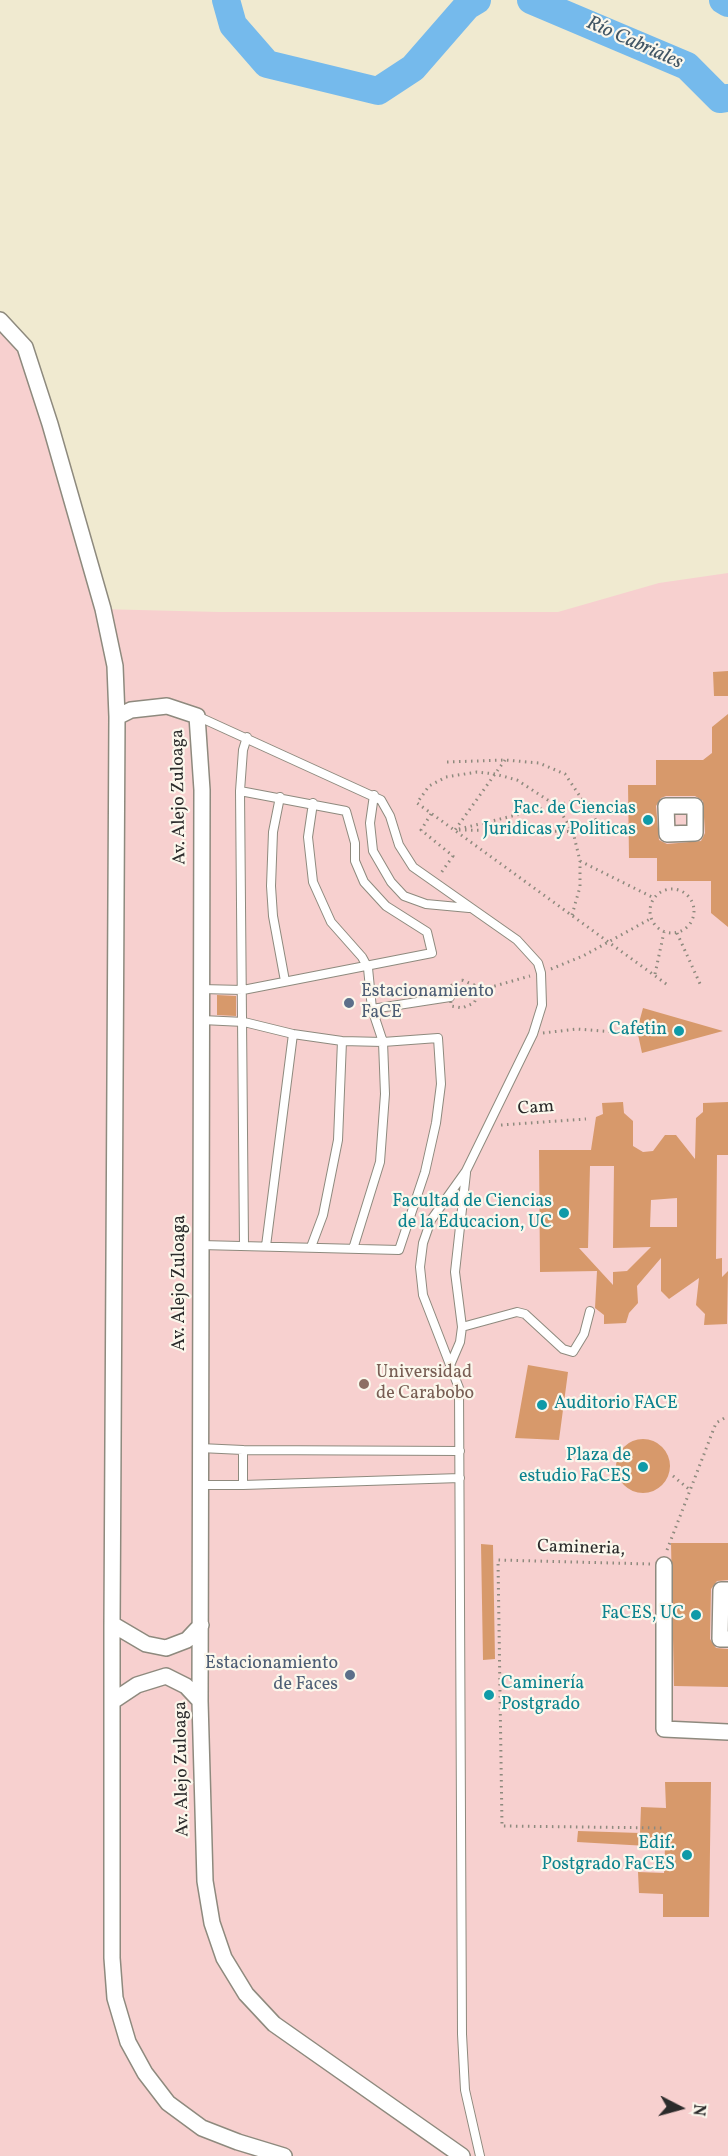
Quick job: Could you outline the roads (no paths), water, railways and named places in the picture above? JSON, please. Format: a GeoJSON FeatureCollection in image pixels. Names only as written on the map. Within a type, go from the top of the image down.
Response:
{"type":"FeatureCollection","features":[{"type":"Feature","properties":{"kind":"street"},"geometry":{"type":"LineString","coordinates":[[0,320],[25,347],[50,424],[103,609],[115,666],[117,717],[112,1624],[112,1958],[115,1998],[128,2042],[146,2073],[168,2103],[202,2128],[284,2156]]}},
{"type":"Feature","properties":{"kind":"street","name":"Av. Alejo Zuloaga"},"geometry":{"type":"LineString","coordinates":[[117,717],[131,710],[167,706],[197,716],[202,790],[200,1701],[205,1881],[212,1923],[224,1958],[246,1994],[274,2024],[462,2156]]}},
{"type":"Feature","properties":{"kind":"street"},"geometry":{"type":"LineString","coordinates":[[659,1565],[664,1729],[728,1732]]}},
{"type":"Feature","properties":{"kind":"street"},"geometry":{"type":"LineString","coordinates":[[728,1590],[721,1590],[720,1639],[728,1639]]}},
{"type":"Feature","properties":{"kind":"street"},"geometry":{"type":"LineString","coordinates":[[112,1624],[146,1644],[166,1648],[187,1640],[201,1625]]}},
{"type":"Feature","properties":{"kind":"street"},"geometry":{"type":"LineString","coordinates":[[113,1701],[137,1685],[166,1676],[186,1686],[200,1701]]}},
{"type":"Feature","properties":{"kind":"lane"},"geometry":{"type":"LineString","coordinates":[[197,716],[374,795],[387,808],[394,833],[405,857],[414,867],[517,940],[538,963],[541,973],[542,1005],[532,1034],[466,1171],[431,1220],[420,1255],[423,1295],[459,1388],[462,1602],[462,2034],[465,2090],[480,2156]]}},
{"type":"Feature","properties":{"kind":"lane"},"geometry":{"type":"LineString","coordinates":[[244,1245],[244,1022],[240,968],[240,791],[243,750],[247,737]]}},
{"type":"Feature","properties":{"kind":"lane"},"geometry":{"type":"LineString","coordinates":[[201,989],[243,990],[368,968],[432,953],[431,940],[427,932],[386,906],[369,888],[355,861],[355,843],[346,811],[240,791]]}},
{"type":"Feature","properties":{"kind":"lane"},"geometry":{"type":"LineString","coordinates":[[374,795],[370,823],[373,851],[391,882],[404,896],[426,904],[471,908]]}},
{"type":"Feature","properties":{"kind":"lane"},"geometry":{"type":"LineString","coordinates":[[280,797],[273,832],[271,886],[273,916],[285,981]]}},
{"type":"Feature","properties":{"kind":"lane"},"geometry":{"type":"LineString","coordinates":[[313,803],[309,854],[317,895],[331,922],[362,957],[368,968],[372,1009],[383,1042],[385,1094],[380,1162],[354,1249]]}},
{"type":"Feature","properties":{"kind":"lane"},"geometry":{"type":"LineString","coordinates":[[372,1009],[450,997]]}},
{"type":"Feature","properties":{"kind":"lane"},"geometry":{"type":"LineString","coordinates":[[201,1245],[399,1250],[425,1172],[439,1107],[438,1038],[383,1042],[342,1041],[293,1034],[244,1022],[202,1020]]}},
{"type":"Feature","properties":{"kind":"lane"},"geometry":{"type":"LineString","coordinates":[[266,1246],[293,1034]]}},
{"type":"Feature","properties":{"kind":"lane"},"geometry":{"type":"LineString","coordinates":[[311,1247],[323,1215],[338,1140],[342,1041]]}},
{"type":"Feature","properties":{"kind":"lane"},"geometry":{"type":"LineString","coordinates":[[451,1363],[460,1342],[462,1327],[455,1272],[466,1171]]}},
{"type":"Feature","properties":{"kind":"lane"},"geometry":{"type":"LineString","coordinates":[[462,1327],[517,1312],[525,1314],[563,1349],[573,1352],[584,1334],[590,1311]]}},
{"type":"Feature","properties":{"kind":"lane"},"geometry":{"type":"LineString","coordinates":[[200,1448],[460,1451]]}},
{"type":"Feature","properties":{"kind":"lane"},"geometry":{"type":"LineString","coordinates":[[243,1450],[243,1485]]}},
{"type":"Feature","properties":{"kind":"lane"},"geometry":{"type":"LineString","coordinates":[[201,1485],[459,1478]]}},
{"type":"Feature","properties":{"kind":"waterway","name":"Río Cabriales"},"geometry":{"type":"LineString","coordinates":[[226,0],[233,25],[267,64],[378,91],[413,68],[467,6],[477,0]]}},
{"type":"Feature","properties":{"kind":"waterway","name":"Río Cabriales"},"geometry":{"type":"LineString","coordinates":[[531,0],[687,66],[720,99],[728,98]]}},
{"type":"Feature","properties":{"kind":"waterway","name":"Río Cabriales"},"geometry":{"type":"LineString","coordinates":[[723,0],[728,3]]}},
{"type":"Feature","properties":{"kind":"place","name":"Fac. de Ciencias Juridicas y Politicas"},"geometry":{"type":"Point","coordinates":[648,820]}},
{"type":"Feature","properties":{"kind":"place","name":"Estacionamiento FaCE"},"geometry":{"type":"Point","coordinates":[349,1003]}},
{"type":"Feature","properties":{"kind":"place","name":"Cafetin"},"geometry":{"type":"Point","coordinates":[679,1031]}},
{"type":"Feature","properties":{"kind":"place","name":"Facultad de Ciencias de la Educacion, UC"},"geometry":{"type":"Point","coordinates":[564,1213]}},
{"type":"Feature","properties":{"kind":"place","name":"Universidad de Carabobo"},"geometry":{"type":"Point","coordinates":[364,1384]}},
{"type":"Feature","properties":{"kind":"place","name":"Auditorio FACE"},"geometry":{"type":"Point","coordinates":[542,1405]}},
{"type":"Feature","properties":{"kind":"place","name":"Plaza de estudio FaCES"},"geometry":{"type":"Point","coordinates":[643,1467]}},
{"type":"Feature","properties":{"kind":"place","name":"FaCES, UC"},"geometry":{"type":"Point","coordinates":[696,1615]}},
{"type":"Feature","properties":{"kind":"place","name":"Estacionamiento de Faces"},"geometry":{"type":"Point","coordinates":[350,1675]}},
{"type":"Feature","properties":{"kind":"place","name":"Caminería Postgrado"},"geometry":{"type":"Point","coordinates":[489,1695]}},
{"type":"Feature","properties":{"kind":"place","name":"Edif. Postgrado FaCES"},"geometry":{"type":"Point","coordinates":[687,1855]}}]}
